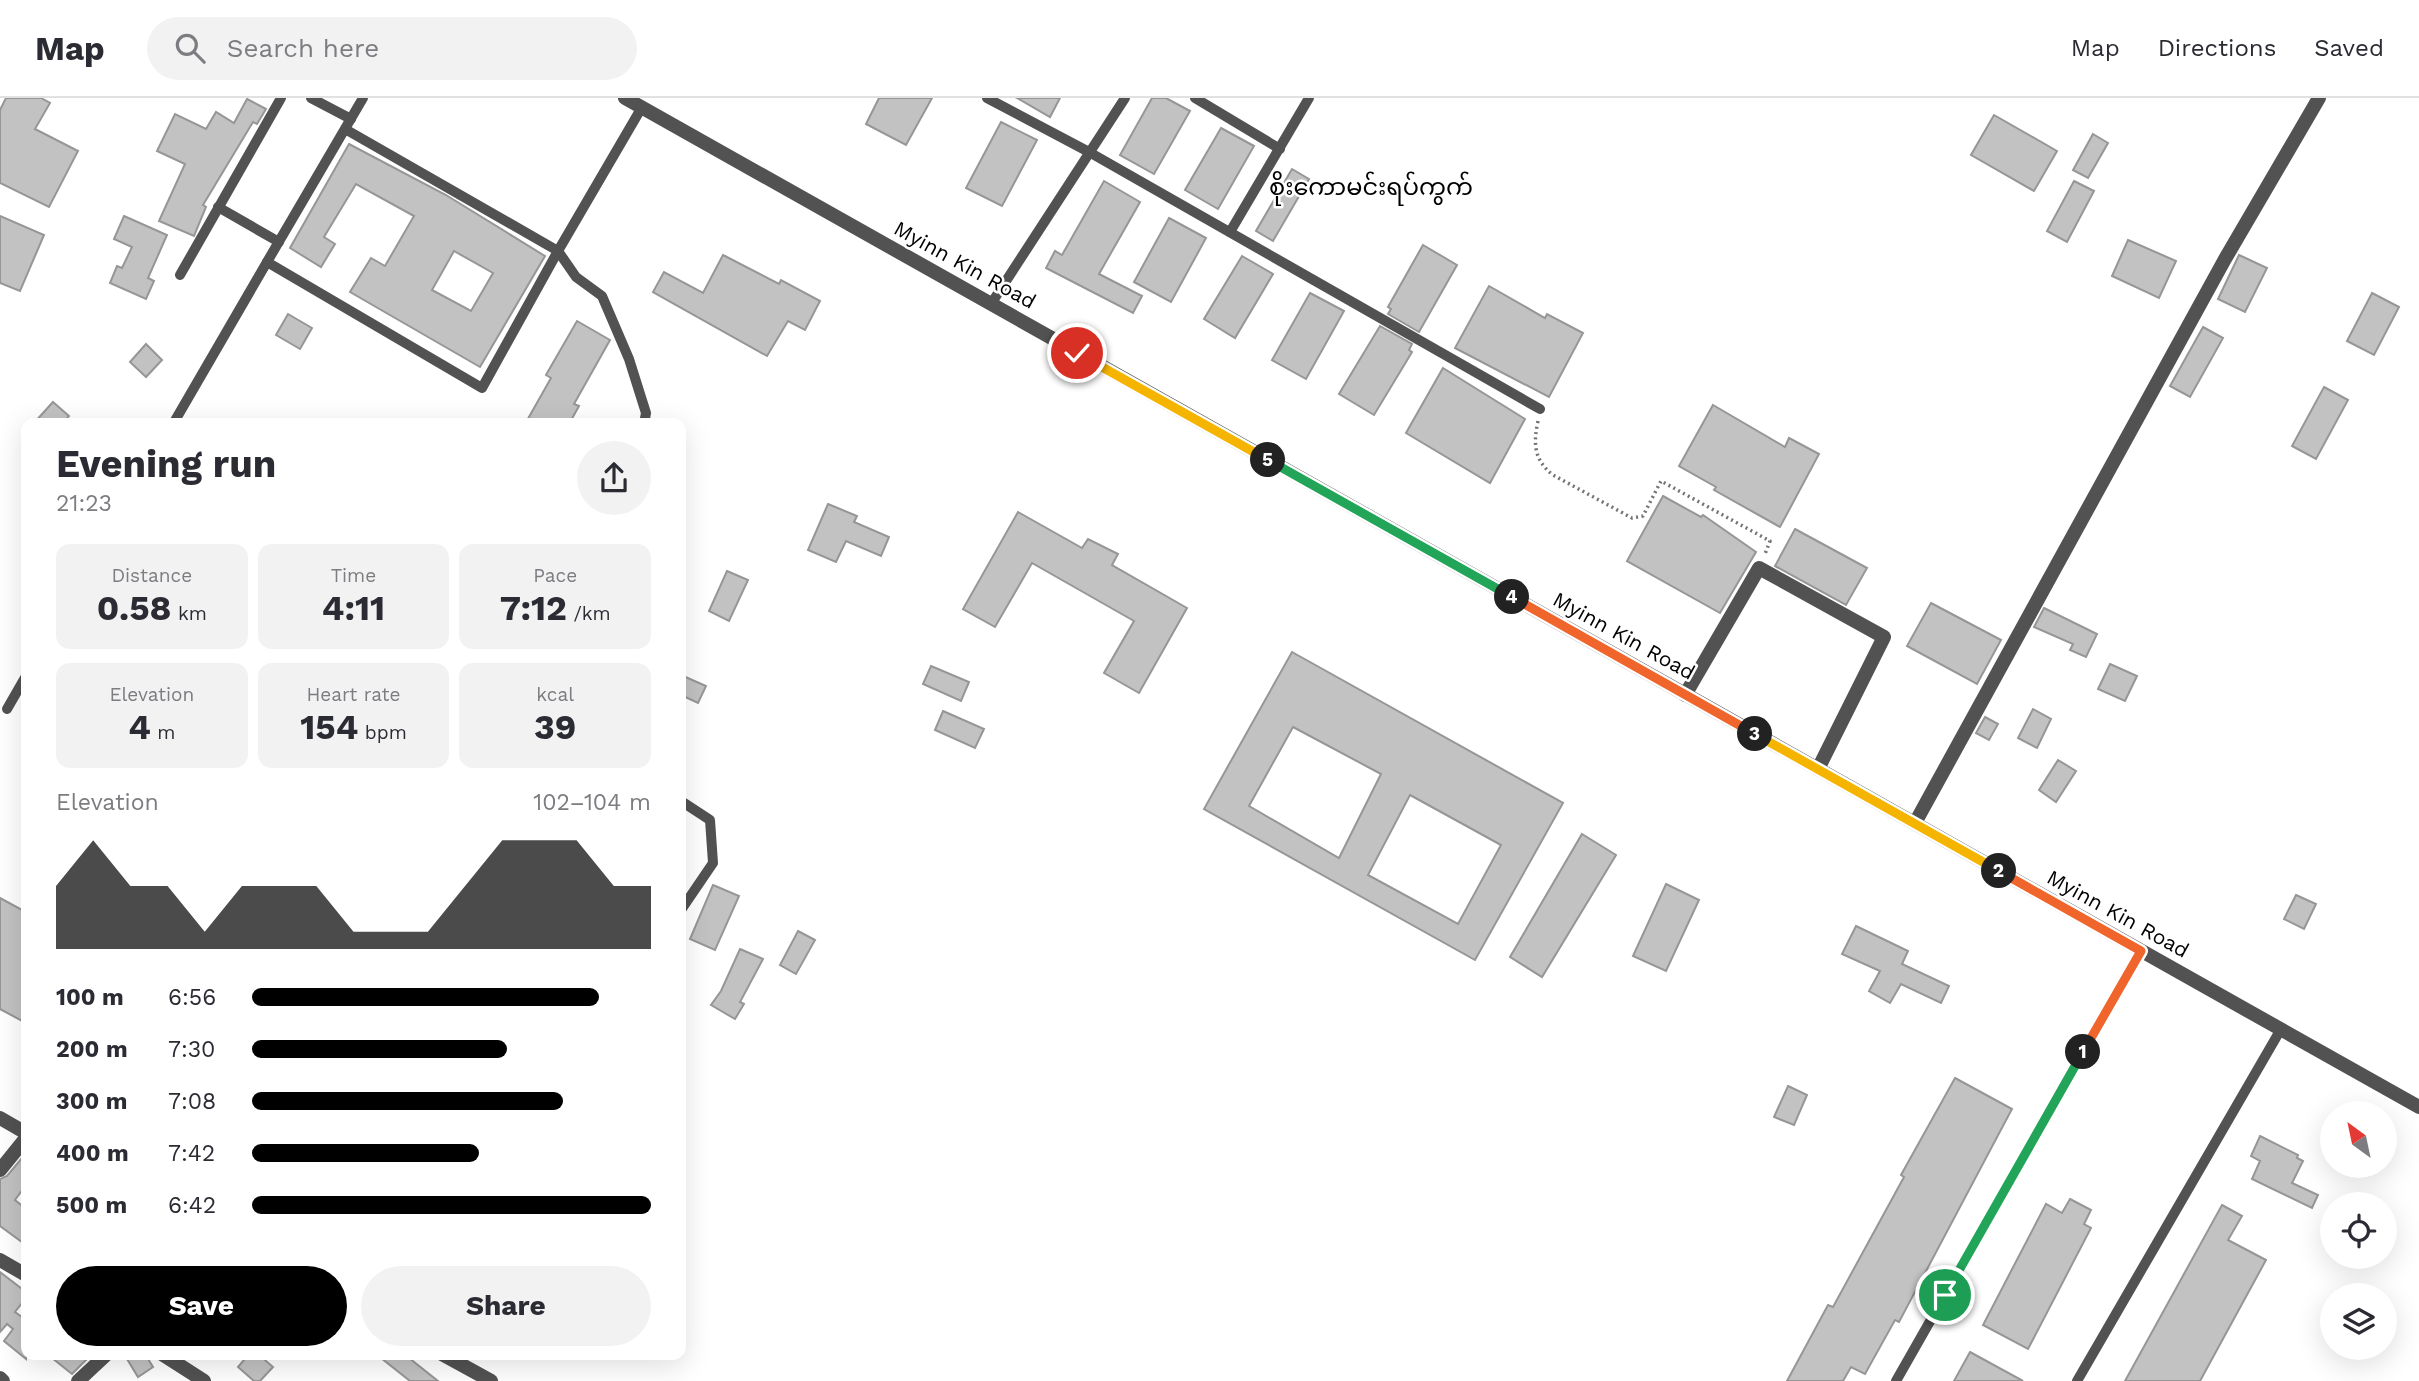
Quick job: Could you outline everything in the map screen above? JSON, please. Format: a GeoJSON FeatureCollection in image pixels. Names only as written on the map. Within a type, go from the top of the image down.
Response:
{"type":"FeatureCollection","features":[{"type":"Feature","properties":{"kind":"street","name":"Myinn Kin Road"},"geometry":{"type":"LineString","coordinates":[[625,98],[2419,1107]]}},
{"type":"Feature","properties":{"kind":"street"},"geometry":{"type":"LineString","coordinates":[[1915,823],[2225,259],[2319,98]]}},
{"type":"Feature","properties":{"kind":"street"},"geometry":{"type":"LineString","coordinates":[[1685,695],[1759,568],[1884,637],[1818,769]]}},
{"type":"Feature","properties":{"kind":"street"},"geometry":{"type":"LineString","coordinates":[[0,1118],[21,1130]]}},
{"type":"Feature","properties":{"kind":"street"},"geometry":{"type":"LineString","coordinates":[[0,1170],[21,1144]]}},
{"type":"Feature","properties":{"kind":"street"},"geometry":{"type":"LineString","coordinates":[[0,1260],[21,1272]]}},
{"type":"Feature","properties":{"kind":"street"},"geometry":{"type":"LineString","coordinates":[[78,1381],[101,1360]]}},
{"type":"Feature","properties":{"kind":"street"},"geometry":{"type":"LineString","coordinates":[[171,1360],[204,1381]]}},
{"type":"Feature","properties":{"kind":"street"},"geometry":{"type":"LineString","coordinates":[[453,1360],[491,1381]]}},
{"type":"Feature","properties":{"kind":"lane"},"geometry":{"type":"LineString","coordinates":[[180,275],[281,98]]}},
{"type":"Feature","properties":{"kind":"lane"},"geometry":{"type":"LineString","coordinates":[[311,98],[348,124],[558,251],[576,277],[602,296],[629,359],[646,413],[645,418]]}},
{"type":"Feature","properties":{"kind":"lane"},"geometry":{"type":"LineString","coordinates":[[176,418],[363,98]]}},
{"type":"Feature","properties":{"kind":"lane"},"geometry":{"type":"LineString","coordinates":[[987,98],[1089,152],[1540,409]]}},
{"type":"Feature","properties":{"kind":"lane"},"geometry":{"type":"LineString","coordinates":[[991,304],[1125,98]]}},
{"type":"Feature","properties":{"kind":"lane"},"geometry":{"type":"LineString","coordinates":[[1195,98],[1280,149]]}},
{"type":"Feature","properties":{"kind":"lane"},"geometry":{"type":"LineString","coordinates":[[1230,232],[1308,98]]}},
{"type":"Feature","properties":{"kind":"lane"},"geometry":{"type":"LineString","coordinates":[[267,262],[482,388],[642,107]]}},
{"type":"Feature","properties":{"kind":"lane"},"geometry":{"type":"LineString","coordinates":[[218,207],[279,242]]}},
{"type":"Feature","properties":{"kind":"lane"},"geometry":{"type":"LineString","coordinates":[[7,709],[21,685]]}},
{"type":"Feature","properties":{"kind":"lane"},"geometry":{"type":"LineString","coordinates":[[686,804],[710,820],[713,863],[686,903]]}},
{"type":"Feature","properties":{"kind":"lane"},"geometry":{"type":"LineString","coordinates":[[1896,1381],[2141,951]]}},
{"type":"Feature","properties":{"kind":"lane"},"geometry":{"type":"LineString","coordinates":[[2077,1381],[2281,1029]]}},
{"type":"Feature","properties":{"kind":"path"},"geometry":{"type":"LineString","coordinates":[[1540,409],[1534,438],[1536,454],[1542,467],[1553,475],[1632,518],[1643,516],[1661,481],[1770,541],[1759,568]]}},
{"type":"Feature","properties":{"kind":"building"},"geometry":{"type":"Polygon","coordinates":[[[6,98],[41,98],[50,103],[35,129],[78,151],[49,207],[0,183],[0,110],[6,98]]]}},
{"type":"Feature","properties":{"kind":"building"},"geometry":{"type":"Polygon","coordinates":[[[879,98],[932,98],[906,145],[866,124],[879,98]]]}},
{"type":"Feature","properties":{"kind":"building"},"geometry":{"type":"Polygon","coordinates":[[[1017,98],[1060,98],[1050,117],[1017,98]]]}},
{"type":"Feature","properties":{"kind":"building"},"geometry":{"type":"Polygon","coordinates":[[[1152,98],[1166,98],[1190,111],[1154,174],[1120,155],[1152,98]]]}},
{"type":"Feature","properties":{"kind":"building"},"geometry":{"type":"Polygon","coordinates":[[[247,99],[266,109],[257,124],[253,122],[203,205],[206,207],[194,236],[159,221],[185,164],[157,151],[175,114],[206,129],[216,112],[234,123],[247,99]]]}},
{"type":"Feature","properties":{"kind":"building"},"geometry":{"type":"Polygon","coordinates":[[[1994,115],[2057,151],[2034,191],[1971,155],[1994,115]]]}},
{"type":"Feature","properties":{"kind":"building"},"geometry":{"type":"Polygon","coordinates":[[[1001,122],[1037,140],[1002,206],[966,188],[1001,122]]]}},
{"type":"Feature","properties":{"kind":"building"},"geometry":{"type":"Polygon","coordinates":[[[1221,128],[1254,146],[1218,209],[1185,190],[1221,128]]]}},
{"type":"Feature","properties":{"kind":"building"},"geometry":{"type":"Polygon","coordinates":[[[2093,134],[2108,143],[2088,178],[2073,170],[2093,134]]]}},
{"type":"Feature","properties":{"kind":"building"},"geometry":{"type":"Polygon","coordinates":[[[349,144],[446,195],[545,256],[480,367],[350,292],[371,258],[385,266],[414,216],[356,184],[324,237],[335,244],[321,267],[290,248],[349,144]],[[454,251],[432,290],[471,311],[493,273],[454,251]]]}},
{"type":"Feature","properties":{"kind":"building"},"geometry":{"type":"Polygon","coordinates":[[[1292,169],[1309,179],[1273,241],[1256,231],[1292,169]]]}},
{"type":"Feature","properties":{"kind":"building"},"geometry":{"type":"Polygon","coordinates":[[[1104,181],[1140,202],[1099,274],[1142,296],[1133,313],[1046,268],[1055,251],[1062,255],[1104,181]]]}},
{"type":"Feature","properties":{"kind":"building"},"geometry":{"type":"Polygon","coordinates":[[[2074,181],[2094,191],[2067,242],[2047,231],[2074,181]]]}},
{"type":"Feature","properties":{"kind":"building"},"geometry":{"type":"Polygon","coordinates":[[[0,216],[44,235],[20,291],[0,283],[0,216]]]}},
{"type":"Feature","properties":{"kind":"building"},"geometry":{"type":"Polygon","coordinates":[[[124,216],[167,235],[148,278],[154,281],[146,299],[110,283],[117,266],[122,268],[132,247],[114,239],[124,216]]]}},
{"type":"Feature","properties":{"kind":"building"},"geometry":{"type":"Polygon","coordinates":[[[1169,218],[1206,238],[1171,302],[1134,282],[1169,218]]]}},
{"type":"Feature","properties":{"kind":"building"},"geometry":{"type":"Polygon","coordinates":[[[2128,240],[2176,261],[2159,298],[2112,276],[2128,240]]]}},
{"type":"Feature","properties":{"kind":"building"},"geometry":{"type":"Polygon","coordinates":[[[1423,245],[1457,265],[1419,332],[1388,314],[1391,309],[1388,307],[1423,245]]]}},
{"type":"Feature","properties":{"kind":"building"},"geometry":{"type":"Polygon","coordinates":[[[723,255],[779,284],[781,280],[820,301],[805,330],[788,321],[767,356],[653,292],[664,272],[703,293],[723,255]]]}},
{"type":"Feature","properties":{"kind":"building"},"geometry":{"type":"Polygon","coordinates":[[[2239,255],[2267,268],[2245,312],[2218,299],[2239,255]]]}},
{"type":"Feature","properties":{"kind":"building"},"geometry":{"type":"Polygon","coordinates":[[[1242,256],[1273,274],[1235,338],[1204,319],[1242,256]]]}},
{"type":"Feature","properties":{"kind":"building"},"geometry":{"type":"Polygon","coordinates":[[[1489,286],[1545,318],[1547,314],[1583,333],[1549,397],[1455,348],[1489,286]]]}},
{"type":"Feature","properties":{"kind":"building"},"geometry":{"type":"Polygon","coordinates":[[[1310,293],[1344,311],[1306,379],[1272,360],[1310,293]]]}},
{"type":"Feature","properties":{"kind":"building"},"geometry":{"type":"Polygon","coordinates":[[[2372,293],[2399,307],[2374,355],[2347,341],[2372,293]]]}},
{"type":"Feature","properties":{"kind":"building"},"geometry":{"type":"Polygon","coordinates":[[[288,314],[312,328],[300,349],[276,335],[288,314]]]}},
{"type":"Feature","properties":{"kind":"building"},"geometry":{"type":"Polygon","coordinates":[[[577,321],[610,340],[574,404],[579,406],[572,418],[528,418],[551,378],[546,375],[577,321]]]}},
{"type":"Feature","properties":{"kind":"building"},"geometry":{"type":"Polygon","coordinates":[[[1380,326],[1412,344],[1409,350],[1412,352],[1374,415],[1339,394],[1380,326]]]}},
{"type":"Feature","properties":{"kind":"building"},"geometry":{"type":"Polygon","coordinates":[[[2203,327],[2223,338],[2190,397],[2170,386],[2203,327]]]}},
{"type":"Feature","properties":{"kind":"building"},"geometry":{"type":"Polygon","coordinates":[[[146,344],[162,360],[146,377],[130,362],[146,344]]]}},
{"type":"Feature","properties":{"kind":"building"},"geometry":{"type":"Polygon","coordinates":[[[1443,368],[1525,419],[1490,483],[1406,433],[1443,368]]]}},
{"type":"Feature","properties":{"kind":"building"},"geometry":{"type":"Polygon","coordinates":[[[2324,387],[2348,400],[2316,459],[2292,446],[2324,387]]]}},
{"type":"Feature","properties":{"kind":"building"},"geometry":{"type":"Polygon","coordinates":[[[53,402],[69,416],[67,418],[38,418],[53,402]]]}},
{"type":"Feature","properties":{"kind":"building"},"geometry":{"type":"Polygon","coordinates":[[[1713,405],[1785,447],[1789,438],[1819,454],[1780,527],[1714,490],[1716,487],[1679,466],[1713,405]]]}},
{"type":"Feature","properties":{"kind":"building"},"geometry":{"type":"Polygon","coordinates":[[[1663,496],[1701,517],[1703,515],[1756,552],[1720,613],[1627,561],[1663,496]]]}},
{"type":"Feature","properties":{"kind":"building"},"geometry":{"type":"Polygon","coordinates":[[[828,504],[857,516],[854,522],[889,537],[881,556],[846,541],[836,562],[808,550],[828,504]]]}},
{"type":"Feature","properties":{"kind":"building"},"geometry":{"type":"Polygon","coordinates":[[[1018,512],[1082,548],[1088,539],[1118,554],[1112,565],[1187,608],[1139,693],[1104,673],[1134,621],[1032,563],[995,627],[963,609],[1018,512]]]}},
{"type":"Feature","properties":{"kind":"building"},"geometry":{"type":"Polygon","coordinates":[[[1795,529],[1867,568],[1846,605],[1775,566],[1795,529]]]}},
{"type":"Feature","properties":{"kind":"building"},"geometry":{"type":"Polygon","coordinates":[[[727,571],[748,580],[729,621],[709,611],[727,571]]]}},
{"type":"Feature","properties":{"kind":"building"},"geometry":{"type":"Polygon","coordinates":[[[1931,603],[2001,640],[1977,684],[1907,646],[1931,603]]]}},
{"type":"Feature","properties":{"kind":"building"},"geometry":{"type":"Polygon","coordinates":[[[2044,608],[2097,634],[2086,657],[2070,650],[2073,644],[2034,627],[2044,608]]]}},
{"type":"Feature","properties":{"kind":"building"},"geometry":{"type":"Polygon","coordinates":[[[1292,652],[1563,803],[1475,960],[1204,809],[1292,652]],[[1293,727],[1249,806],[1339,858],[1381,774],[1293,727]],[[1410,795],[1368,875],[1458,924],[1501,845],[1410,795]]]}},
{"type":"Feature","properties":{"kind":"building"},"geometry":{"type":"Polygon","coordinates":[[[2110,664],[2137,676],[2125,701],[2098,689],[2110,664]]]}},
{"type":"Feature","properties":{"kind":"building"},"geometry":{"type":"Polygon","coordinates":[[[931,666],[969,682],[961,701],[923,684],[931,666]]]}},
{"type":"Feature","properties":{"kind":"building"},"geometry":{"type":"Polygon","coordinates":[[[686,677],[706,686],[698,703],[686,697],[686,677]]]}},
{"type":"Feature","properties":{"kind":"building"},"geometry":{"type":"Polygon","coordinates":[[[2033,709],[2051,719],[2037,748],[2018,738],[2033,709]]]}},
{"type":"Feature","properties":{"kind":"building"},"geometry":{"type":"Polygon","coordinates":[[[943,711],[984,729],[975,748],[935,730],[943,711]]]}},
{"type":"Feature","properties":{"kind":"building"},"geometry":{"type":"Polygon","coordinates":[[[1985,717],[1998,724],[1989,740],[1976,733],[1985,717]]]}},
{"type":"Feature","properties":{"kind":"building"},"geometry":{"type":"Polygon","coordinates":[[[2058,760],[2076,771],[2056,802],[2039,790],[2058,760]]]}},
{"type":"Feature","properties":{"kind":"building"},"geometry":{"type":"Polygon","coordinates":[[[1582,834],[1616,855],[1542,977],[1510,957],[1582,834]]]}},
{"type":"Feature","properties":{"kind":"building"},"geometry":{"type":"Polygon","coordinates":[[[1666,884],[1699,900],[1666,971],[1633,956],[1666,884]]]}},
{"type":"Feature","properties":{"kind":"building"},"geometry":{"type":"Polygon","coordinates":[[[713,885],[739,896],[715,950],[690,939],[713,885]]]}},
{"type":"Feature","properties":{"kind":"building"},"geometry":{"type":"Polygon","coordinates":[[[2296,895],[2316,904],[2304,929],[2284,919],[2296,895]]]}},
{"type":"Feature","properties":{"kind":"building"},"geometry":{"type":"Polygon","coordinates":[[[0,898],[21,909],[21,1020],[0,1009],[0,898]]]}},
{"type":"Feature","properties":{"kind":"building"},"geometry":{"type":"Polygon","coordinates":[[[1856,926],[1908,951],[1902,964],[1949,986],[1941,1003],[1901,984],[1890,1003],[1869,991],[1880,971],[1842,954],[1856,926]]]}},
{"type":"Feature","properties":{"kind":"building"},"geometry":{"type":"Polygon","coordinates":[[[798,931],[815,940],[796,974],[780,965],[798,931]]]}},
{"type":"Feature","properties":{"kind":"building"},"geometry":{"type":"Polygon","coordinates":[[[740,949],[763,959],[740,1002],[744,1004],[735,1019],[711,1005],[721,991],[740,949]]]}},
{"type":"Feature","properties":{"kind":"building"},"geometry":{"type":"Polygon","coordinates":[[[1955,1078],[2012,1109],[1899,1322],[1895,1320],[1865,1374],[1851,1367],[1843,1381],[1787,1381],[1828,1305],[1833,1307],[1955,1078]]]}},
{"type":"Feature","properties":{"kind":"building"},"geometry":{"type":"Polygon","coordinates":[[[1788,1086],[1807,1095],[1794,1125],[1774,1117],[1788,1086]]]}},
{"type":"Feature","properties":{"kind":"building"},"geometry":{"type":"Polygon","coordinates":[[[2260,1136],[2298,1155],[2297,1158],[2303,1161],[2292,1183],[2318,1195],[2312,1208],[2252,1179],[2260,1161],[2251,1156],[2260,1136]]]}},
{"type":"Feature","properties":{"kind":"building"},"geometry":{"type":"Polygon","coordinates":[[[21,1159],[21,1192],[15,1200],[21,1205],[21,1241],[0,1226],[0,1179],[7,1176],[21,1159]]]}},
{"type":"Feature","properties":{"kind":"building"},"geometry":{"type":"Polygon","coordinates":[[[2070,1199],[2091,1210],[2084,1224],[2091,1228],[2028,1349],[1983,1325],[2046,1204],[2062,1213],[2070,1199]]]}},
{"type":"Feature","properties":{"kind":"building"},"geometry":{"type":"Polygon","coordinates":[[[2222,1205],[2242,1216],[2228,1240],[2266,1260],[2200,1381],[2125,1381],[2222,1205]]]}},
{"type":"Feature","properties":{"kind":"building"},"geometry":{"type":"Polygon","coordinates":[[[0,1272],[21,1288],[21,1304],[15,1312],[21,1316],[21,1355],[4,1341],[13,1329],[7,1324],[0,1332],[0,1272]]]}},
{"type":"Feature","properties":{"kind":"building"},"geometry":{"type":"Polygon","coordinates":[[[1970,1352],[2023,1381],[1954,1381],[1970,1352]]]}},
{"type":"Feature","properties":{"kind":"building"},"geometry":{"type":"Polygon","coordinates":[[[54,1360],[86,1360],[72,1374],[54,1360]]]}},
{"type":"Feature","properties":{"kind":"building"},"geometry":{"type":"Polygon","coordinates":[[[128,1360],[149,1360],[153,1367],[138,1377],[128,1360]]]}},
{"type":"Feature","properties":{"kind":"building"},"geometry":{"type":"Polygon","coordinates":[[[244,1360],[265,1360],[273,1367],[260,1381],[254,1381],[238,1367],[244,1360]]]}},
{"type":"Feature","properties":{"kind":"building"},"geometry":{"type":"Polygon","coordinates":[[[384,1360],[412,1360],[438,1381],[410,1381],[384,1360]]]}},
{"type":"Feature","properties":{"kind":"district","name":"စိုးကောမင်းရပ်ကွက်"},"geometry":{"type":"Point","coordinates":[1371,187]}},
{"type":"Feature","properties":{"kind":"route"},"geometry":{"type":"LineString","coordinates":[[1077,353],[2141,951],[1945,1295]]}}]}
